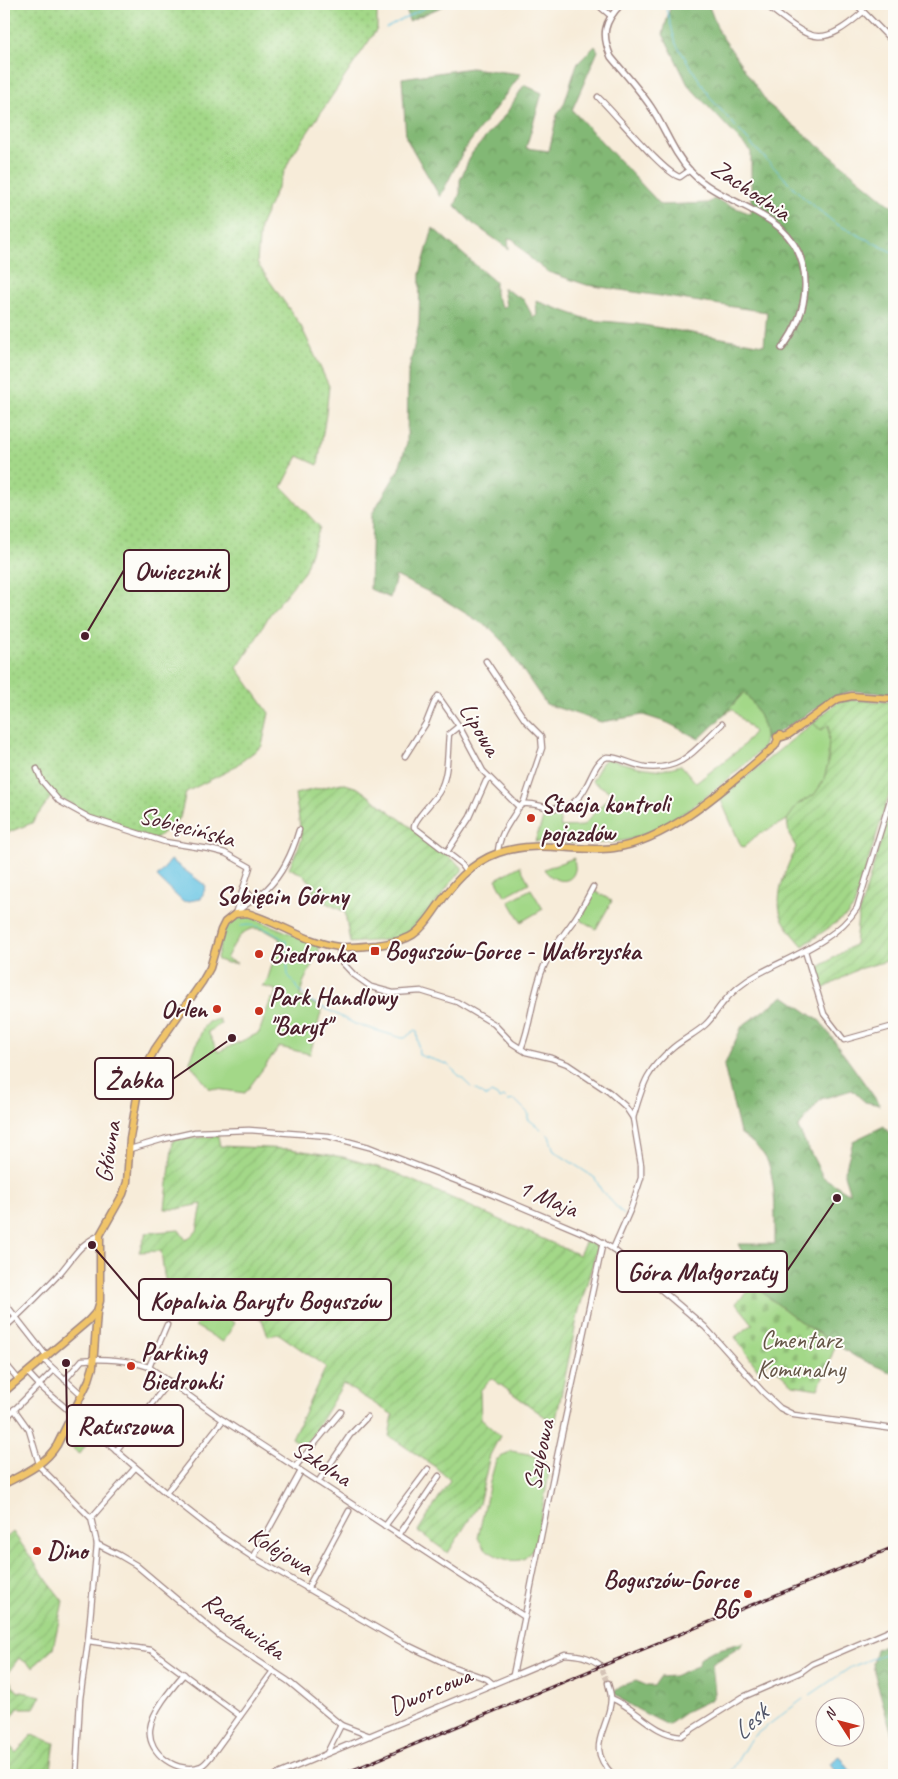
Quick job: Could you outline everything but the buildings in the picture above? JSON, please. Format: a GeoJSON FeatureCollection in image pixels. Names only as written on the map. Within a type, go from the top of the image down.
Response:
{"type":"FeatureCollection","features":[{"type":"Feature","properties":{"kind":"main road"},"geometry":{"type":"LineString","coordinates":[[235,914],[247,913],[321,942],[339,947],[373,945],[408,939],[425,925],[447,893],[467,871],[483,860],[510,849],[529,846],[614,848],[633,843],[691,814],[772,749],[779,736],[792,732],[838,699],[852,696],[894,699]]}},
{"type":"Feature","properties":{"kind":"main road","name":"Główna"},"geometry":{"type":"LineString","coordinates":[[100,1235],[124,1194],[139,1085],[144,1070],[155,1049],[202,982],[212,963],[221,930],[225,922],[235,914]]}},
{"type":"Feature","properties":{"kind":"main road"},"geometry":{"type":"LineString","coordinates":[[4,1484],[38,1465],[54,1452],[93,1367],[94,1321],[100,1300],[100,1235]]}},
{"type":"Feature","properties":{"kind":"main road"},"geometry":{"type":"LineString","coordinates":[[4,1392],[94,1321]]}},
{"type":"Feature","properties":{"kind":"street"},"geometry":{"type":"LineString","coordinates":[[597,4],[611,16]]}},
{"type":"Feature","properties":{"kind":"street","name":"Zachodnia"},"geometry":{"type":"LineString","coordinates":[[621,4],[611,16],[606,26],[605,43],[611,57],[652,108],[680,158],[705,185],[780,228],[793,244],[802,263],[806,282],[803,309],[796,326],[782,348]]}},
{"type":"Feature","properties":{"kind":"street"},"geometry":{"type":"LineString","coordinates":[[764,4],[807,34],[819,37],[832,34],[848,26],[863,12]]}},
{"type":"Feature","properties":{"kind":"street"},"geometry":{"type":"LineString","coordinates":[[856,4],[894,43]]}},
{"type":"Feature","properties":{"kind":"street","name":"Zachodnia"},"geometry":{"type":"LineString","coordinates":[[598,97],[648,151],[672,173],[680,177],[690,170]]}},
{"type":"Feature","properties":{"kind":"street","name":"Lipowa"},"geometry":{"type":"LineString","coordinates":[[486,661],[525,720],[541,736],[542,742],[538,760],[521,806],[501,838],[498,853]]}},
{"type":"Feature","properties":{"kind":"street","name":"Lipowa"},"geometry":{"type":"LineString","coordinates":[[406,756],[426,723],[438,696],[459,726],[476,761],[488,778],[521,806]]}},
{"type":"Feature","properties":{"kind":"street"},"geometry":{"type":"LineString","coordinates":[[521,806],[528,804],[555,808],[569,804],[582,794],[600,761],[607,757],[644,766],[673,766],[684,760],[722,724]]}},
{"type":"Feature","properties":{"kind":"street"},"geometry":{"type":"LineString","coordinates":[[459,726],[449,734],[445,776],[440,791],[427,810],[414,823],[414,827],[462,864],[467,871]]}},
{"type":"Feature","properties":{"kind":"street","name":"Sobięcińska"},"geometry":{"type":"LineString","coordinates":[[37,769],[42,782],[59,801],[90,818],[165,842],[225,853],[250,867],[235,914]]}},
{"type":"Feature","properties":{"kind":"street"},"geometry":{"type":"LineString","coordinates":[[447,852],[470,816],[488,778]]}},
{"type":"Feature","properties":{"kind":"street"},"geometry":{"type":"LineString","coordinates":[[633,1118],[645,1079],[651,1069],[674,1047],[706,1025],[722,1003],[740,986],[759,974],[805,951],[851,918],[857,908],[893,798],[894,787]]}},
{"type":"Feature","properties":{"kind":"street"},"geometry":{"type":"LineString","coordinates":[[235,914],[253,898],[267,889],[284,866],[293,849],[299,830]]}},
{"type":"Feature","properties":{"kind":"street"},"geometry":{"type":"LineString","coordinates":[[521,1049],[526,1036],[534,997],[550,953],[581,910],[593,887]]}},
{"type":"Feature","properties":{"kind":"street"},"geometry":{"type":"LineString","coordinates":[[243,888],[253,898]]}},
{"type":"Feature","properties":{"kind":"street"},"geometry":{"type":"LineString","coordinates":[[339,947],[341,961],[354,975],[371,987],[393,993],[421,991],[457,1002],[494,1024],[512,1043],[521,1049],[567,1064],[609,1092],[626,1106],[633,1118],[641,1165],[641,1178],[631,1208],[613,1248]]}},
{"type":"Feature","properties":{"kind":"street"},"geometry":{"type":"LineString","coordinates":[[805,951],[824,1014],[844,1040],[894,1026]]}},
{"type":"Feature","properties":{"kind":"street"},"geometry":{"type":"LineString","coordinates":[[626,1106],[632,1107],[637,1104]]}},
{"type":"Feature","properties":{"kind":"street","name":"1 Maja"},"geometry":{"type":"LineString","coordinates":[[130,1148],[196,1132],[249,1130],[328,1136],[369,1146],[493,1196],[603,1242],[613,1248],[705,1327],[762,1391],[786,1412],[794,1415],[894,1428]]}},
{"type":"Feature","properties":{"kind":"street"},"geometry":{"type":"LineString","coordinates":[[4,1328],[61,1272],[76,1252],[90,1239],[100,1235]]}},
{"type":"Feature","properties":{"kind":"street","name":"Szybowa"},"geometry":{"type":"LineString","coordinates":[[513,1676],[603,1242]]}},
{"type":"Feature","properties":{"kind":"street"},"geometry":{"type":"LineString","coordinates":[[4,1302],[54,1370],[81,1394]]}},
{"type":"Feature","properties":{"kind":"street"},"geometry":{"type":"LineString","coordinates":[[149,1367],[167,1325]]}},
{"type":"Feature","properties":{"kind":"street","name":"Szkolna"},"geometry":{"type":"LineString","coordinates":[[65,1380],[82,1360],[93,1359],[137,1363],[149,1367],[223,1420],[525,1618]]}},
{"type":"Feature","properties":{"kind":"street"},"geometry":{"type":"LineString","coordinates":[[4,1362],[19,1380]]}},
{"type":"Feature","properties":{"kind":"street"},"geometry":{"type":"LineString","coordinates":[[4,1424],[14,1409],[40,1386],[54,1370]]}},
{"type":"Feature","properties":{"kind":"street","name":"Kolejowa"},"geometry":{"type":"LineString","coordinates":[[28,1373],[40,1386],[135,1468],[222,1537],[253,1558],[405,1644],[451,1666],[487,1679],[493,1684]]}},
{"type":"Feature","properties":{"kind":"street"},"geometry":{"type":"LineString","coordinates":[[116,1451],[168,1381]]}},
{"type":"Feature","properties":{"kind":"street"},"geometry":{"type":"LineString","coordinates":[[14,1409],[29,1430],[38,1465],[91,1518],[97,1544],[88,1641],[80,1699],[76,1775]]}},
{"type":"Feature","properties":{"kind":"street"},"geometry":{"type":"LineString","coordinates":[[295,1467],[341,1412]]}},
{"type":"Feature","properties":{"kind":"street"},"geometry":{"type":"LineString","coordinates":[[318,1482],[350,1435],[367,1417]]}},
{"type":"Feature","properties":{"kind":"street"},"geometry":{"type":"LineString","coordinates":[[166,1493],[223,1420]]}},
{"type":"Feature","properties":{"kind":"street"},"geometry":{"type":"LineString","coordinates":[[91,1518],[135,1468]]}},
{"type":"Feature","properties":{"kind":"street"},"geometry":{"type":"LineString","coordinates":[[385,1526],[428,1469]]}},
{"type":"Feature","properties":{"kind":"street"},"geometry":{"type":"LineString","coordinates":[[253,1558],[302,1471]]}},
{"type":"Feature","properties":{"kind":"street"},"geometry":{"type":"LineString","coordinates":[[399,1535],[438,1476]]}},
{"type":"Feature","properties":{"kind":"street"},"geometry":{"type":"LineString","coordinates":[[307,1589],[349,1511]]}},
{"type":"Feature","properties":{"kind":"street","name":"Racławicka"},"geometry":{"type":"LineString","coordinates":[[97,1544],[136,1565],[220,1636],[273,1671],[341,1726],[371,1736]]}},
{"type":"Feature","properties":{"kind":"street"},"geometry":{"type":"LineString","coordinates":[[612,1698],[659,1729],[672,1736],[681,1736],[743,1698],[801,1672],[812,1664],[894,1629]]}},
{"type":"Feature","properties":{"kind":"street"},"geometry":{"type":"LineString","coordinates":[[88,1641],[152,1650],[240,1716]]}},
{"type":"Feature","properties":{"kind":"street","name":"Dworcowa"},"geometry":{"type":"LineString","coordinates":[[276,1775],[565,1654],[591,1658],[599,1664]]}},
{"type":"Feature","properties":{"kind":"street"},"geometry":{"type":"LineString","coordinates":[[184,1674],[154,1715],[150,1730],[154,1748],[167,1762],[179,1767],[192,1768],[203,1765],[212,1755],[273,1671]]}},
{"type":"Feature","properties":{"kind":"street"},"geometry":{"type":"LineString","coordinates":[[608,1683],[612,1698],[598,1748],[600,1758],[612,1775]]}},
{"type":"Feature","properties":{"kind":"street"},"geometry":{"type":"LineString","coordinates":[[327,1754],[341,1726]]}},
{"type":"Feature","properties":{"kind":"green space"},"geometry":{"type":"Polygon","coordinates":[[[4,4],[377,4],[377,29],[291,157],[260,226],[257,263],[301,326],[329,386],[318,465],[298,456],[282,487],[320,527],[304,572],[270,614],[237,668],[269,713],[262,746],[230,770],[186,792],[180,818],[154,840],[97,819],[53,794],[32,823],[4,834],[4,4]]]}},
{"type":"Feature","properties":{"kind":"green space"},"geometry":{"type":"Polygon","coordinates":[[[402,4],[448,4],[409,21],[406,8],[402,4]]]}},
{"type":"Feature","properties":{"kind":"green space"},"geometry":{"type":"Polygon","coordinates":[[[671,4],[708,4],[719,32],[768,104],[894,208],[894,694],[852,691],[836,696],[766,740],[759,714],[744,692],[699,739],[668,723],[643,715],[601,722],[546,704],[502,640],[491,629],[441,598],[396,576],[390,598],[370,589],[372,514],[398,471],[407,443],[408,374],[419,324],[420,274],[433,228],[495,282],[495,294],[502,307],[506,306],[503,288],[524,300],[533,317],[537,316],[536,301],[590,320],[637,324],[764,345],[767,312],[587,285],[548,272],[532,260],[513,239],[508,238],[509,249],[472,223],[455,206],[460,193],[460,180],[472,153],[506,114],[524,85],[542,93],[526,148],[549,151],[557,115],[564,104],[577,64],[595,46],[598,51],[572,110],[661,205],[708,203],[714,199],[751,214],[751,152],[688,85],[663,34],[671,4]]]}},
{"type":"Feature","properties":{"kind":"green space"},"geometry":{"type":"Polygon","coordinates":[[[471,68],[521,74],[464,150],[440,197],[406,138],[402,78],[471,68]]]}},
{"type":"Feature","properties":{"kind":"green space"},"geometry":{"type":"Polygon","coordinates":[[[744,692],[754,704],[762,719],[765,742],[762,749],[694,806],[664,824],[630,839],[593,843],[535,841],[546,811],[558,811],[561,827],[583,826],[612,793],[592,781],[602,763],[607,759],[639,767],[662,770],[681,765],[696,783],[741,748],[754,732],[732,709],[722,717],[744,692]]]}},
{"type":"Feature","properties":{"kind":"green space"},"geometry":{"type":"Polygon","coordinates":[[[852,700],[894,702],[894,779],[854,907],[847,915],[803,946],[786,925],[780,909],[779,900],[782,882],[796,847],[789,835],[787,820],[798,804],[814,795],[823,782],[828,764],[829,725],[821,730],[813,723],[837,702],[852,700]]]}},
{"type":"Feature","properties":{"kind":"green space"},"geometry":{"type":"Polygon","coordinates":[[[813,723],[821,730],[829,725],[828,764],[823,782],[814,795],[798,804],[787,820],[757,835],[744,847],[741,846],[720,798],[813,723]]]}},
{"type":"Feature","properties":{"kind":"green space"},"geometry":{"type":"Polygon","coordinates":[[[342,783],[358,788],[462,867],[462,871],[451,882],[426,918],[412,932],[397,939],[350,943],[345,912],[312,896],[314,885],[302,874],[289,868],[302,839],[295,794],[342,783]]]}},
{"type":"Feature","properties":{"kind":"green space"},"geometry":{"type":"Polygon","coordinates":[[[887,820],[894,823],[894,959],[858,969],[823,989],[816,969],[855,944],[858,917],[887,820]]]}},
{"type":"Feature","properties":{"kind":"green space"},"geometry":{"type":"Polygon","coordinates":[[[574,858],[575,870],[569,879],[561,880],[551,877],[544,869],[574,858]]]}},
{"type":"Feature","properties":{"kind":"green space"},"geometry":{"type":"Polygon","coordinates":[[[520,866],[529,883],[505,896],[496,879],[520,866]]]}},
{"type":"Feature","properties":{"kind":"green space"},"geometry":{"type":"Polygon","coordinates":[[[531,889],[543,909],[521,922],[509,901],[531,889]]]}},
{"type":"Feature","properties":{"kind":"green space"},"geometry":{"type":"Polygon","coordinates":[[[595,891],[612,901],[596,929],[579,919],[595,891]]]}},
{"type":"Feature","properties":{"kind":"green space"},"geometry":{"type":"Polygon","coordinates":[[[246,915],[318,945],[319,951],[303,983],[300,996],[322,1009],[310,1054],[279,1047],[245,1093],[209,1088],[190,1061],[203,1028],[208,1022],[219,1019],[221,1024],[208,1032],[218,1052],[259,1033],[271,999],[274,999],[276,990],[262,986],[267,981],[280,939],[261,929],[253,929],[241,935],[226,959],[237,963],[227,963],[218,960],[217,957],[226,924],[237,916],[246,915]]]}},
{"type":"Feature","properties":{"kind":"green space"},"geometry":{"type":"Polygon","coordinates":[[[784,996],[820,1021],[880,1105],[865,1102],[852,1090],[821,1099],[798,1128],[823,1177],[850,1194],[844,1175],[853,1141],[884,1126],[894,1140],[894,1320],[890,1326],[894,1332],[894,1374],[856,1357],[798,1320],[763,1293],[738,1244],[775,1244],[774,1194],[767,1160],[757,1147],[740,1133],[724,1066],[742,1026],[784,996]]]}},
{"type":"Feature","properties":{"kind":"green space"},"geometry":{"type":"Polygon","coordinates":[[[218,1136],[220,1146],[290,1149],[343,1157],[391,1171],[579,1255],[586,1241],[598,1246],[579,1310],[555,1424],[491,1378],[480,1391],[481,1419],[500,1436],[490,1455],[479,1504],[448,1553],[418,1531],[450,1480],[434,1466],[389,1436],[393,1415],[343,1384],[305,1447],[292,1438],[326,1367],[279,1334],[268,1336],[262,1320],[231,1303],[195,1289],[168,1289],[161,1251],[139,1252],[146,1233],[179,1230],[186,1240],[197,1231],[202,1204],[177,1209],[165,1209],[173,1140],[218,1136]]]}},
{"type":"Feature","properties":{"kind":"green space","name":"Cmentarz Komunalny"},"geometry":{"type":"Polygon","coordinates":[[[757,1283],[763,1293],[798,1320],[836,1345],[818,1389],[793,1385],[769,1362],[759,1371],[735,1337],[753,1324],[736,1303],[757,1283]]]}},
{"type":"Feature","properties":{"kind":"green space"},"geometry":{"type":"Polygon","coordinates":[[[206,1306],[235,1323],[223,1342],[195,1326],[206,1306]]]}},
{"type":"Feature","properties":{"kind":"green space"},"geometry":{"type":"Polygon","coordinates":[[[71,1421],[90,1433],[82,1442],[86,1445],[80,1454],[63,1441],[71,1421]]]}},
{"type":"Feature","properties":{"kind":"green space"},"geometry":{"type":"Polygon","coordinates":[[[511,1451],[529,1454],[545,1461],[549,1473],[536,1542],[525,1558],[515,1561],[493,1554],[485,1548],[478,1538],[496,1460],[511,1451]]]}},
{"type":"Feature","properties":{"kind":"green space"},"geometry":{"type":"Polygon","coordinates":[[[13,1532],[63,1601],[53,1649],[33,1667],[19,1658],[6,1675],[17,1691],[41,1696],[34,1708],[18,1708],[4,1729],[4,1540],[13,1532]]]}},
{"type":"Feature","properties":{"kind":"green space"},"geometry":{"type":"Polygon","coordinates":[[[894,1640],[894,1697],[889,1705],[894,1723],[894,1741],[873,1664],[876,1649],[894,1640]]]}},
{"type":"Feature","properties":{"kind":"green space"},"geometry":{"type":"Polygon","coordinates":[[[744,1642],[740,1647],[712,1664],[715,1693],[712,1699],[689,1710],[668,1725],[623,1701],[614,1692],[623,1685],[636,1681],[648,1686],[654,1686],[660,1677],[674,1676],[697,1666],[701,1657],[712,1651],[744,1642]]]}},
{"type":"Feature","properties":{"kind":"green space"},"geometry":{"type":"Polygon","coordinates":[[[32,1735],[55,1743],[50,1775],[4,1775],[4,1739],[16,1753],[32,1735]]]}},
{"type":"Feature","properties":{"kind":"water"},"geometry":{"type":"Polygon","coordinates":[[[171,860],[206,886],[201,899],[183,902],[157,877],[171,860]]]}},
{"type":"Feature","properties":{"kind":"water"},"geometry":{"type":"Polygon","coordinates":[[[840,1756],[853,1775],[837,1775],[830,1763],[840,1756]]]}},
{"type":"Feature","properties":{"kind":"waterway"},"geometry":{"type":"LineString","coordinates":[[386,28],[432,4]]}},
{"type":"Feature","properties":{"kind":"waterway"},"geometry":{"type":"LineString","coordinates":[[665,4],[676,44],[712,100],[754,147],[804,198],[836,224],[894,253]]}},
{"type":"Feature","properties":{"kind":"waterway"},"geometry":{"type":"LineString","coordinates":[[241,926],[253,925],[270,931],[286,941],[288,975],[307,999],[355,1024],[402,1038],[405,1038],[415,1030],[417,1031],[419,1055],[447,1064],[471,1087]]}},
{"type":"Feature","properties":{"kind":"waterway"},"geometry":{"type":"LineString","coordinates":[[475,1089],[485,1096],[491,1093],[499,1099],[504,1097],[508,1101],[515,1100],[528,1113],[528,1119],[541,1129]]}},
{"type":"Feature","properties":{"kind":"waterway"},"geometry":{"type":"LineString","coordinates":[[545,1132],[549,1136],[554,1151],[595,1178],[601,1190],[624,1215]]}},
{"type":"Feature","properties":{"kind":"waterway","name":"Lesk"},"geometry":{"type":"LineString","coordinates":[[810,1695],[851,1667],[894,1650]]}},
{"type":"Feature","properties":{"kind":"waterway","name":"Lesk"},"geometry":{"type":"LineString","coordinates":[[726,1775],[733,1768],[751,1738],[803,1699]]}},
{"type":"Feature","properties":{"kind":"tunnel"},"geometry":{"type":"LineString","coordinates":[[599,1664],[608,1683]]}},
{"type":"Feature","properties":{"kind":"railway"},"geometry":{"type":"LineString","coordinates":[[341,1775],[894,1547]]}},
{"type":"Feature","properties":{"kind":"place","name":"Owiecznik"},"geometry":{"type":"Point","coordinates":[85,636]}},
{"type":"Feature","properties":{"kind":"place","name":"Stacja kontroli pojazdów"},"geometry":{"type":"Point","coordinates":[531,818]}},
{"type":"Feature","properties":{"kind":"place","name":"Boguszów-Gorce - Wałbrzyska"},"geometry":{"type":"Point","coordinates":[375,951]}},
{"type":"Feature","properties":{"kind":"place","name":"Biedronka"},"geometry":{"type":"Point","coordinates":[259,954]}},
{"type":"Feature","properties":{"kind":"place","name":"Orlen"},"geometry":{"type":"Point","coordinates":[217,1009]}},
{"type":"Feature","properties":{"kind":"place","name":"Park Handlowy \"Baryt\""},"geometry":{"type":"Point","coordinates":[259,1011]}},
{"type":"Feature","properties":{"kind":"place","name":"Żabka"},"geometry":{"type":"Point","coordinates":[232,1038]}},
{"type":"Feature","properties":{"kind":"place","name":"Góra Małgorzaty"},"geometry":{"type":"Point","coordinates":[837,1198]}},
{"type":"Feature","properties":{"kind":"place","name":"Kopalnia Barytu Boguszów"},"geometry":{"type":"Point","coordinates":[92,1245]}},
{"type":"Feature","properties":{"kind":"place","name":"Ratuszowa"},"geometry":{"type":"Point","coordinates":[66,1363]}},
{"type":"Feature","properties":{"kind":"place","name":"Parking Biedronki"},"geometry":{"type":"Point","coordinates":[131,1366]}},
{"type":"Feature","properties":{"kind":"place","name":"Dino"},"geometry":{"type":"Point","coordinates":[37,1551]}},
{"type":"Feature","properties":{"kind":"place","name":"Boguszów-Gorce BG"},"geometry":{"type":"Point","coordinates":[748,1594]}},
{"type":"Feature","properties":{"kind":"district","name":"Sobięcin Górny"},"geometry":{"type":"Point","coordinates":[282,895]}}]}
